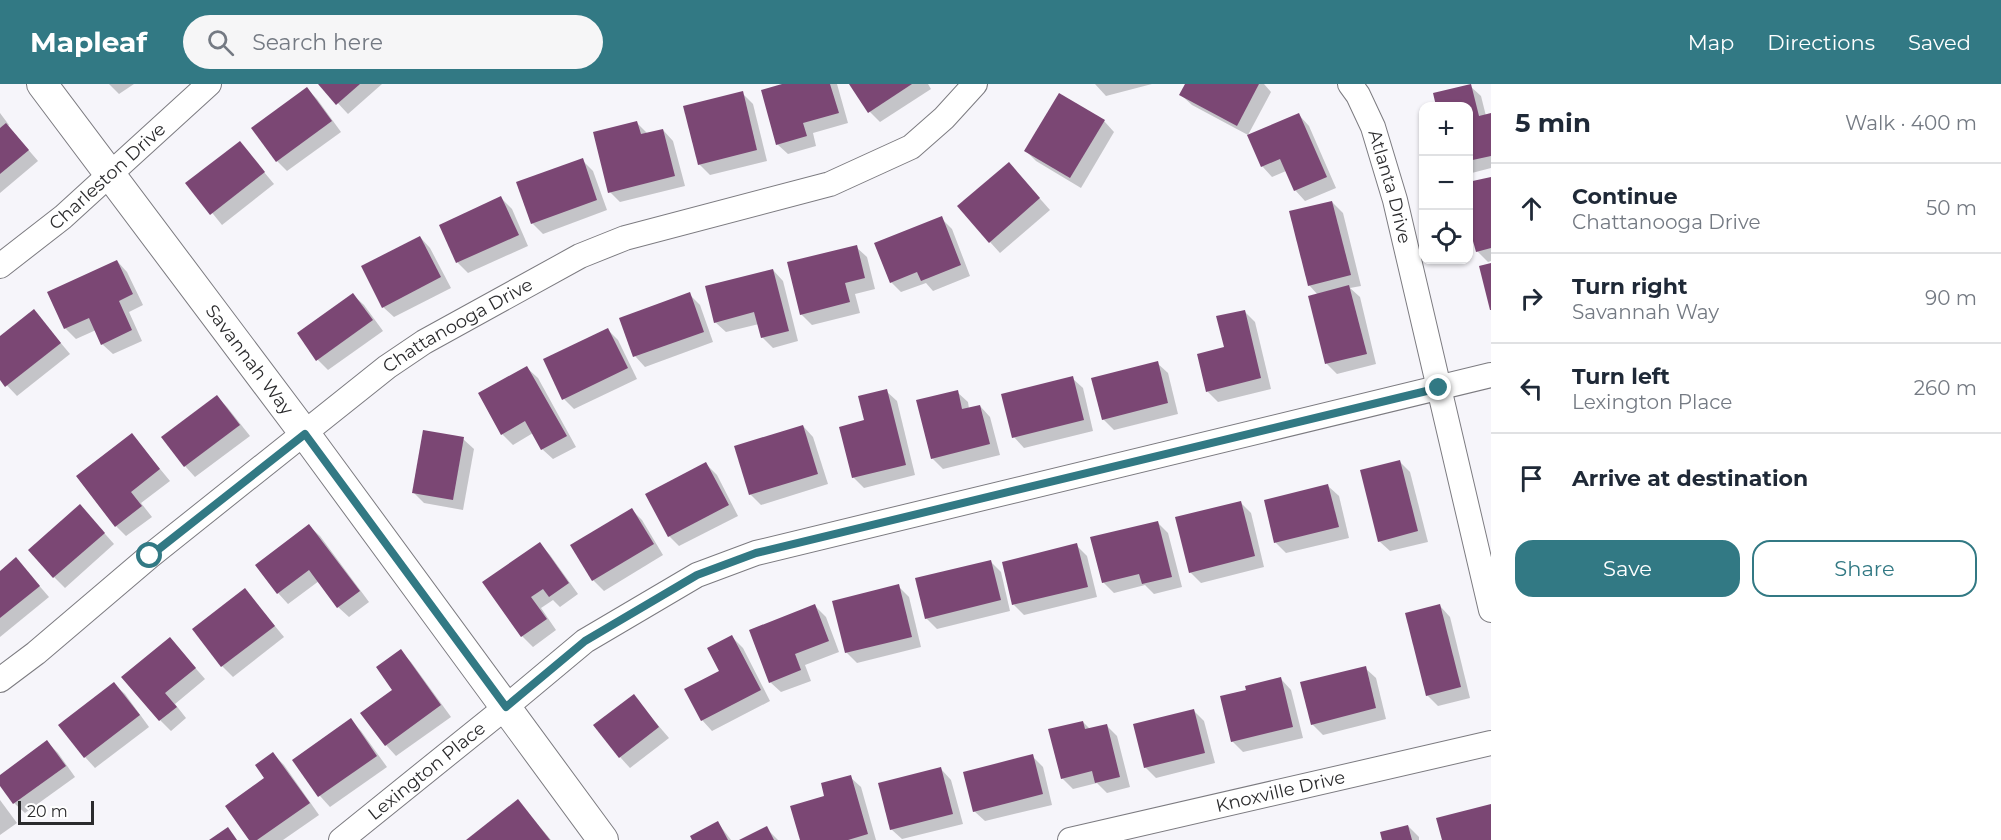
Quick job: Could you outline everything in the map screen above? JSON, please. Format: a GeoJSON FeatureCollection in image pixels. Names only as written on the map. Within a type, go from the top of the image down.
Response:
{"type":"FeatureCollection","features":[{"type":"Feature","properties":{"kind":"street","name":"Savannah Way"},"geometry":{"type":"LineString","coordinates":[[42,84],[305,434],[603,840]]}},
{"type":"Feature","properties":{"kind":"street","name":"Charleston Drive"},"geometry":{"type":"LineString","coordinates":[[0,266],[63,217],[209,84]]}},
{"type":"Feature","properties":{"kind":"street","name":"Chattanooga Drive"},"geometry":{"type":"LineString","coordinates":[[0,680],[36,653],[150,556],[387,367],[424,342],[580,256],[625,238],[830,184],[911,147],[944,118],[975,84]]}},
{"type":"Feature","properties":{"kind":"street","name":"Atlanta Drive"},"geometry":{"type":"LineString","coordinates":[[1350,84],[1358,95],[1373,127],[1395,200],[1491,610]]}},
{"type":"Feature","properties":{"kind":"street","name":"Lexington Place"},"geometry":{"type":"LineString","coordinates":[[341,840],[585,641],[697,575],[756,553],[1491,375]]}},
{"type":"Feature","properties":{"kind":"street","name":"Knoxville Drive"},"geometry":{"type":"LineString","coordinates":[[1070,840],[1491,743]]}},
{"type":"Feature","properties":{"kind":"building"},"geometry":{"type":"Polygon","coordinates":[[[318,84],[360,84],[336,105],[318,84]]]}},
{"type":"Feature","properties":{"kind":"building"},"geometry":{"type":"Polygon","coordinates":[[[782,84],[830,84],[839,113],[803,123],[807,136],[776,145],[761,90],[782,84]]]}},
{"type":"Feature","properties":{"kind":"building"},"geometry":{"type":"Polygon","coordinates":[[[849,84],[912,84],[868,113],[849,84]]]}},
{"type":"Feature","properties":{"kind":"building"},"geometry":{"type":"Polygon","coordinates":[[[1185,84],[1259,84],[1237,126],[1179,95],[1185,84]]]}},
{"type":"Feature","properties":{"kind":"building"},"geometry":{"type":"Polygon","coordinates":[[[1471,84],[1479,116],[1491,113],[1491,156],[1473,160],[1473,102],[1435,102],[1433,93],[1471,84]]]}},
{"type":"Feature","properties":{"kind":"building"},"geometry":{"type":"Polygon","coordinates":[[[307,87],[332,121],[276,162],[251,128],[307,87]]]}},
{"type":"Feature","properties":{"kind":"building"},"geometry":{"type":"Polygon","coordinates":[[[743,91],[757,150],[698,165],[683,106],[743,91]]]}},
{"type":"Feature","properties":{"kind":"building"},"geometry":{"type":"Polygon","coordinates":[[[1059,93],[1105,120],[1070,178],[1024,151],[1059,93]]]}},
{"type":"Feature","properties":{"kind":"building"},"geometry":{"type":"Polygon","coordinates":[[[1299,113],[1327,177],[1294,191],[1280,159],[1261,167],[1247,135],[1299,113]]]}},
{"type":"Feature","properties":{"kind":"building"},"geometry":{"type":"Polygon","coordinates":[[[637,121],[641,134],[663,129],[675,176],[608,193],[593,132],[637,121]]]}},
{"type":"Feature","properties":{"kind":"building"},"geometry":{"type":"Polygon","coordinates":[[[6,123],[29,150],[0,174],[0,128],[6,123]]]}},
{"type":"Feature","properties":{"kind":"building"},"geometry":{"type":"Polygon","coordinates":[[[240,141],[265,172],[210,215],[185,183],[240,141]]]}},
{"type":"Feature","properties":{"kind":"building"},"geometry":{"type":"Polygon","coordinates":[[[583,158],[597,200],[531,224],[516,182],[583,158]]]}},
{"type":"Feature","properties":{"kind":"building"},"geometry":{"type":"Polygon","coordinates":[[[1009,162],[1040,198],[989,243],[957,206],[1009,162]]]}},
{"type":"Feature","properties":{"kind":"building"},"geometry":{"type":"Polygon","coordinates":[[[1491,177],[1491,248],[1476,252],[1473,241],[1473,181],[1491,177]]]}},
{"type":"Feature","properties":{"kind":"building"},"geometry":{"type":"Polygon","coordinates":[[[501,196],[519,235],[456,263],[439,225],[501,196]]]}},
{"type":"Feature","properties":{"kind":"building"},"geometry":{"type":"Polygon","coordinates":[[[1332,201],[1351,275],[1308,286],[1289,211],[1332,201]]]}},
{"type":"Feature","properties":{"kind":"building"},"geometry":{"type":"Polygon","coordinates":[[[942,216],[961,265],[921,281],[917,272],[890,283],[874,243],[942,216]]]}},
{"type":"Feature","properties":{"kind":"building"},"geometry":{"type":"Polygon","coordinates":[[[420,236],[441,277],[382,308],[361,266],[420,236]]]}},
{"type":"Feature","properties":{"kind":"building"},"geometry":{"type":"Polygon","coordinates":[[[857,245],[865,278],[845,283],[850,302],[800,315],[787,262],[857,245]]]}},
{"type":"Feature","properties":{"kind":"building"},"geometry":{"type":"Polygon","coordinates":[[[117,260],[133,294],[119,301],[132,330],[101,345],[89,318],[64,329],[47,292],[117,260]]]}},
{"type":"Feature","properties":{"kind":"building"},"geometry":{"type":"Polygon","coordinates":[[[1491,263],[1491,310],[1490,310],[1479,266],[1491,263]]]}},
{"type":"Feature","properties":{"kind":"building"},"geometry":{"type":"Polygon","coordinates":[[[773,269],[789,331],[761,338],[754,312],[714,323],[705,286],[773,269]]]}},
{"type":"Feature","properties":{"kind":"building"},"geometry":{"type":"Polygon","coordinates":[[[1349,285],[1367,354],[1325,364],[1308,296],[1349,285]]]}},
{"type":"Feature","properties":{"kind":"building"},"geometry":{"type":"Polygon","coordinates":[[[690,292],[704,332],[633,357],[619,318],[690,292]]]}},
{"type":"Feature","properties":{"kind":"building"},"geometry":{"type":"Polygon","coordinates":[[[353,293],[373,320],[316,361],[297,333],[353,293]]]}},
{"type":"Feature","properties":{"kind":"building"},"geometry":{"type":"Polygon","coordinates":[[[34,309],[61,343],[5,387],[0,380],[0,336],[34,309]]]}},
{"type":"Feature","properties":{"kind":"building"},"geometry":{"type":"Polygon","coordinates":[[[1245,310],[1261,378],[1206,392],[1197,354],[1224,347],[1216,316],[1245,310]]]}},
{"type":"Feature","properties":{"kind":"building"},"geometry":{"type":"Polygon","coordinates":[[[608,328],[628,368],[562,400],[543,359],[608,328]]]}},
{"type":"Feature","properties":{"kind":"building"},"geometry":{"type":"Polygon","coordinates":[[[1158,361],[1168,403],[1102,420],[1091,378],[1158,361]]]}},
{"type":"Feature","properties":{"kind":"building"},"geometry":{"type":"Polygon","coordinates":[[[527,366],[567,436],[541,450],[525,421],[501,435],[478,393],[527,366]]]}},
{"type":"Feature","properties":{"kind":"building"},"geometry":{"type":"Polygon","coordinates":[[[1073,376],[1084,420],[1012,438],[1001,394],[1073,376]]]}},
{"type":"Feature","properties":{"kind":"building"},"geometry":{"type":"Polygon","coordinates":[[[887,389],[906,465],[852,478],[839,427],[864,420],[858,396],[887,389]]]}},
{"type":"Feature","properties":{"kind":"building"},"geometry":{"type":"Polygon","coordinates":[[[958,390],[962,409],[980,405],[990,444],[931,459],[916,400],[958,390]]]}},
{"type":"Feature","properties":{"kind":"building"},"geometry":{"type":"Polygon","coordinates":[[[217,395],[240,425],[184,467],[161,437],[217,395]]]}},
{"type":"Feature","properties":{"kind":"building"},"geometry":{"type":"Polygon","coordinates":[[[803,425],[818,474],[749,495],[734,446],[803,425]]]}},
{"type":"Feature","properties":{"kind":"building"},"geometry":{"type":"Polygon","coordinates":[[[423,430],[464,437],[453,500],[412,493],[423,430]]]}},
{"type":"Feature","properties":{"kind":"building"},"geometry":{"type":"Polygon","coordinates":[[[132,433],[160,469],[131,492],[142,506],[115,527],[76,476],[132,433]]]}},
{"type":"Feature","properties":{"kind":"building"},"geometry":{"type":"Polygon","coordinates":[[[1400,460],[1418,531],[1378,542],[1360,470],[1400,460]]]}},
{"type":"Feature","properties":{"kind":"building"},"geometry":{"type":"Polygon","coordinates":[[[706,462],[729,505],[668,537],[645,494],[706,462]]]}},
{"type":"Feature","properties":{"kind":"building"},"geometry":{"type":"Polygon","coordinates":[[[1328,484],[1339,527],[1274,543],[1264,500],[1328,484]]]}},
{"type":"Feature","properties":{"kind":"building"},"geometry":{"type":"Polygon","coordinates":[[[1241,501],[1255,556],[1189,573],[1175,517],[1241,501]]]}},
{"type":"Feature","properties":{"kind":"building"},"geometry":{"type":"Polygon","coordinates":[[[80,504],[105,533],[53,578],[28,550],[80,504]]]}},
{"type":"Feature","properties":{"kind":"building"},"geometry":{"type":"Polygon","coordinates":[[[632,508],[654,544],[592,581],[570,545],[632,508]]]}},
{"type":"Feature","properties":{"kind":"building"},"geometry":{"type":"Polygon","coordinates":[[[1158,521],[1172,577],[1142,584],[1139,574],[1102,583],[1090,537],[1158,521]]]}},
{"type":"Feature","properties":{"kind":"building"},"geometry":{"type":"Polygon","coordinates":[[[309,524],[360,591],[337,608],[309,570],[277,594],[255,565],[309,524]]]}},
{"type":"Feature","properties":{"kind":"building"},"geometry":{"type":"Polygon","coordinates":[[[540,542],[569,583],[549,597],[543,589],[531,597],[547,619],[521,637],[482,582],[540,542]]]}},
{"type":"Feature","properties":{"kind":"building"},"geometry":{"type":"Polygon","coordinates":[[[1077,543],[1088,587],[1012,605],[1002,562],[1077,543]]]}},
{"type":"Feature","properties":{"kind":"building"},"geometry":{"type":"Polygon","coordinates":[[[16,557],[40,586],[0,618],[0,571],[16,557]]]}},
{"type":"Feature","properties":{"kind":"building"},"geometry":{"type":"Polygon","coordinates":[[[991,560],[1001,600],[925,619],[915,578],[991,560]]]}},
{"type":"Feature","properties":{"kind":"building"},"geometry":{"type":"Polygon","coordinates":[[[899,584],[912,637],[845,653],[832,601],[899,584]]]}},
{"type":"Feature","properties":{"kind":"building"},"geometry":{"type":"Polygon","coordinates":[[[245,588],[275,626],[221,667],[192,629],[245,588]]]}},
{"type":"Feature","properties":{"kind":"building"},"geometry":{"type":"Polygon","coordinates":[[[815,604],[829,641],[795,654],[801,670],[769,683],[749,630],[815,604]]]}},
{"type":"Feature","properties":{"kind":"building"},"geometry":{"type":"Polygon","coordinates":[[[1440,604],[1461,687],[1426,696],[1405,613],[1440,604]]]}},
{"type":"Feature","properties":{"kind":"building"},"geometry":{"type":"Polygon","coordinates":[[[732,635],[761,690],[701,721],[684,689],[719,671],[707,648],[732,635]]]}},
{"type":"Feature","properties":{"kind":"building"},"geometry":{"type":"Polygon","coordinates":[[[170,637],[196,668],[165,693],[177,707],[159,721],[121,677],[170,637]]]}},
{"type":"Feature","properties":{"kind":"building"},"geometry":{"type":"Polygon","coordinates":[[[401,649],[441,705],[385,746],[360,713],[392,690],[376,667],[401,649]]]}},
{"type":"Feature","properties":{"kind":"building"},"geometry":{"type":"Polygon","coordinates":[[[1366,666],[1376,708],[1311,725],[1300,682],[1366,666]]]}},
{"type":"Feature","properties":{"kind":"building"},"geometry":{"type":"Polygon","coordinates":[[[1281,677],[1293,727],[1231,742],[1220,696],[1246,690],[1245,686],[1281,677]]]}},
{"type":"Feature","properties":{"kind":"building"},"geometry":{"type":"Polygon","coordinates":[[[114,682],[140,715],[84,758],[58,725],[114,682]]]}},
{"type":"Feature","properties":{"kind":"building"},"geometry":{"type":"Polygon","coordinates":[[[634,694],[659,727],[619,758],[593,725],[634,694]]]}},
{"type":"Feature","properties":{"kind":"building"},"geometry":{"type":"Polygon","coordinates":[[[1194,709],[1205,753],[1144,768],[1133,724],[1194,709]]]}},
{"type":"Feature","properties":{"kind":"building"},"geometry":{"type":"Polygon","coordinates":[[[351,718],[377,756],[318,797],[292,760],[351,718]]]}},
{"type":"Feature","properties":{"kind":"building"},"geometry":{"type":"Polygon","coordinates":[[[1083,721],[1085,729],[1107,724],[1120,777],[1095,783],[1092,771],[1061,779],[1048,729],[1083,721]]]}},
{"type":"Feature","properties":{"kind":"building"},"geometry":{"type":"Polygon","coordinates":[[[47,740],[66,766],[13,804],[0,786],[0,775],[47,740]]]}},
{"type":"Feature","properties":{"kind":"building"},"geometry":{"type":"Polygon","coordinates":[[[273,752],[310,803],[257,840],[249,840],[225,806],[264,778],[255,765],[273,752]]]}},
{"type":"Feature","properties":{"kind":"building"},"geometry":{"type":"Polygon","coordinates":[[[1033,754],[1043,794],[973,812],[963,772],[1033,754]]]}},
{"type":"Feature","properties":{"kind":"building"},"geometry":{"type":"Polygon","coordinates":[[[941,767],[953,814],[890,830],[878,783],[941,767]]]}},
{"type":"Feature","properties":{"kind":"building"},"geometry":{"type":"Polygon","coordinates":[[[851,775],[868,834],[848,840],[800,840],[790,806],[824,796],[821,783],[851,775]]]}},
{"type":"Feature","properties":{"kind":"building"},"geometry":{"type":"Polygon","coordinates":[[[518,799],[550,840],[466,840],[518,799]]]}},
{"type":"Feature","properties":{"kind":"building"},"geometry":{"type":"Polygon","coordinates":[[[1491,804],[1491,840],[1442,840],[1436,818],[1491,804]]]}},
{"type":"Feature","properties":{"kind":"building"},"geometry":{"type":"Polygon","coordinates":[[[718,821],[728,840],[692,840],[690,836],[718,821]]]}},
{"type":"Feature","properties":{"kind":"building"},"geometry":{"type":"Polygon","coordinates":[[[1408,825],[1412,840],[1382,840],[1380,832],[1408,825]]]}},
{"type":"Feature","properties":{"kind":"building"},"geometry":{"type":"Polygon","coordinates":[[[767,826],[774,840],[739,840],[767,826]]]}},
{"type":"Feature","properties":{"kind":"building"},"geometry":{"type":"Polygon","coordinates":[[[228,827],[237,840],[209,840],[228,827]]]}},
{"type":"Feature","properties":{"kind":"route"},"geometry":{"type":"LineString","coordinates":[[150,556],[305,434],[506,707],[585,641],[697,575],[756,553],[1439,388]]}}]}
